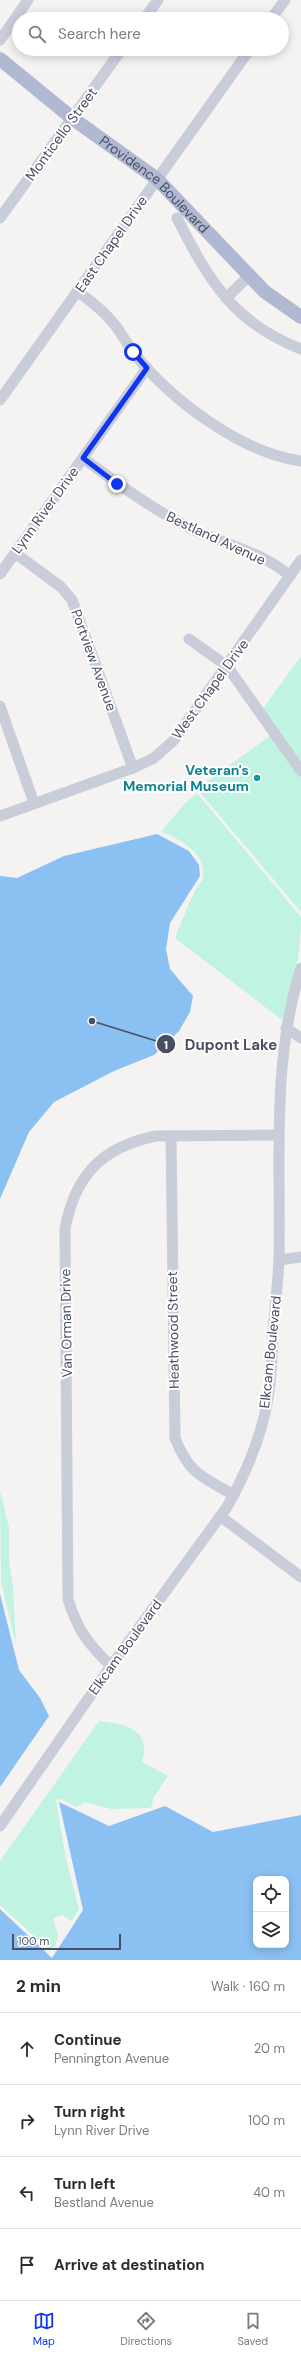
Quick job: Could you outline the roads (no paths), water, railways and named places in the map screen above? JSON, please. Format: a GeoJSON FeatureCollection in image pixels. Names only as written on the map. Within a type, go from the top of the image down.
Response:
{"type":"FeatureCollection","features":[{"type":"Feature","properties":{"kind":"main road","name":"Providence Boulevard"},"geometry":{"type":"LineString","coordinates":[[0,59],[72,118],[157,179],[265,292],[301,316]]}},
{"type":"Feature","properties":{"kind":"street"},"geometry":{"type":"LineString","coordinates":[[20,12],[28,0]]}},
{"type":"Feature","properties":{"kind":"street"},"geometry":{"type":"LineString","coordinates":[[149,12],[158,0]]}},
{"type":"Feature","properties":{"kind":"street"},"geometry":{"type":"LineString","coordinates":[[276,12],[284,0]]}},
{"type":"Feature","properties":{"kind":"street"},"geometry":{"type":"LineString","coordinates":[[0,40],[12,23]]}},
{"type":"Feature","properties":{"kind":"street","name":"Monticello Street"},"geometry":{"type":"LineString","coordinates":[[0,218],[117,56]]}},
{"type":"Feature","properties":{"kind":"street","name":"East Chapel Drive"},"geometry":{"type":"LineString","coordinates":[[0,400],[245,56]]}},
{"type":"Feature","properties":{"kind":"street","name":"Providence Boulevard"},"geometry":{"type":"LineString","coordinates":[[177,218],[203,269],[226,298],[252,323],[301,348]]}},
{"type":"Feature","properties":{"kind":"street"},"geometry":{"type":"LineString","coordinates":[[226,298],[249,276]]}},
{"type":"Feature","properties":{"kind":"street"},"geometry":{"type":"LineString","coordinates":[[77,291],[96,305],[116,326],[133,352],[170,392],[202,417],[246,442],[301,462]]}},
{"type":"Feature","properties":{"kind":"street","name":"Lynn River Drive"},"geometry":{"type":"LineString","coordinates":[[0,574],[147,368]]}},
{"type":"Feature","properties":{"kind":"street","name":"Bestland Avenue"},"geometry":{"type":"LineString","coordinates":[[83,458],[117,484],[152,507],[196,531],[261,558],[290,576]]}},
{"type":"Feature","properties":{"kind":"street","name":"Portview Avenue"},"geometry":{"type":"LineString","coordinates":[[15,553],[61,587],[72,600],[133,768]]}},
{"type":"Feature","properties":{"kind":"street","name":"West Chapel Drive"},"geometry":{"type":"LineString","coordinates":[[0,816],[133,768],[154,758],[174,740],[301,560]]}},
{"type":"Feature","properties":{"kind":"street"},"geometry":{"type":"LineString","coordinates":[[189,639],[227,666],[301,771]]}},
{"type":"Feature","properties":{"kind":"street"},"geometry":{"type":"LineString","coordinates":[[0,706],[34,804]]}},
{"type":"Feature","properties":{"kind":"street","name":"Elkcam Boulevard"},"geometry":{"type":"LineString","coordinates":[[0,1826],[111,1666],[220,1516],[241,1484],[254,1451],[268,1398],[279,1260],[278,1135],[280,1082],[286,1028],[301,968]]}},
{"type":"Feature","properties":{"kind":"street"},"geometry":{"type":"LineString","coordinates":[[286,1028],[301,1038]]}},
{"type":"Feature","properties":{"kind":"street","name":"Van Orman Drive"},"geometry":{"type":"LineString","coordinates":[[111,1666],[90,1645],[80,1630],[68,1599],[65,1229],[69,1208],[76,1189],[89,1171],[105,1156],[137,1140],[171,1136],[278,1135]]}},
{"type":"Feature","properties":{"kind":"street","name":"Heathwood Street"},"geometry":{"type":"LineString","coordinates":[[171,1136],[175,1438],[184,1460],[200,1476],[234,1495]]}},
{"type":"Feature","properties":{"kind":"street"},"geometry":{"type":"LineString","coordinates":[[279,1260],[301,1257]]}},
{"type":"Feature","properties":{"kind":"street"},"geometry":{"type":"LineString","coordinates":[[220,1516],[301,1577]]}},
{"type":"Feature","properties":{"kind":"water"},"geometry":{"type":"Polygon","coordinates":[[[157,834],[189,851],[199,865],[200,876],[170,923],[166,949],[170,969],[193,996],[190,1012],[179,1031],[154,1055],[114,1071],[54,1102],[29,1132],[0,1199],[0,876],[17,878],[64,856],[157,834]]]}},
{"type":"Feature","properties":{"kind":"water"},"geometry":{"type":"Polygon","coordinates":[[[0,1594],[19,1670],[40,1698],[49,1716],[0,1787],[0,1594]]]}},
{"type":"Feature","properties":{"kind":"water"},"geometry":{"type":"Polygon","coordinates":[[[59,1802],[109,1826],[165,1806],[213,1832],[301,1815],[301,1960],[0,1960],[0,1909],[52,1958],[83,1910],[59,1802]]]}},
{"type":"Feature","properties":{"kind":"place","name":"Veteran's Memorial Museum"},"geometry":{"type":"Point","coordinates":[257,778]}},
{"type":"Feature","properties":{"kind":"place","name":"Dupont Lake"},"geometry":{"type":"Point","coordinates":[92,1021]}}]}
